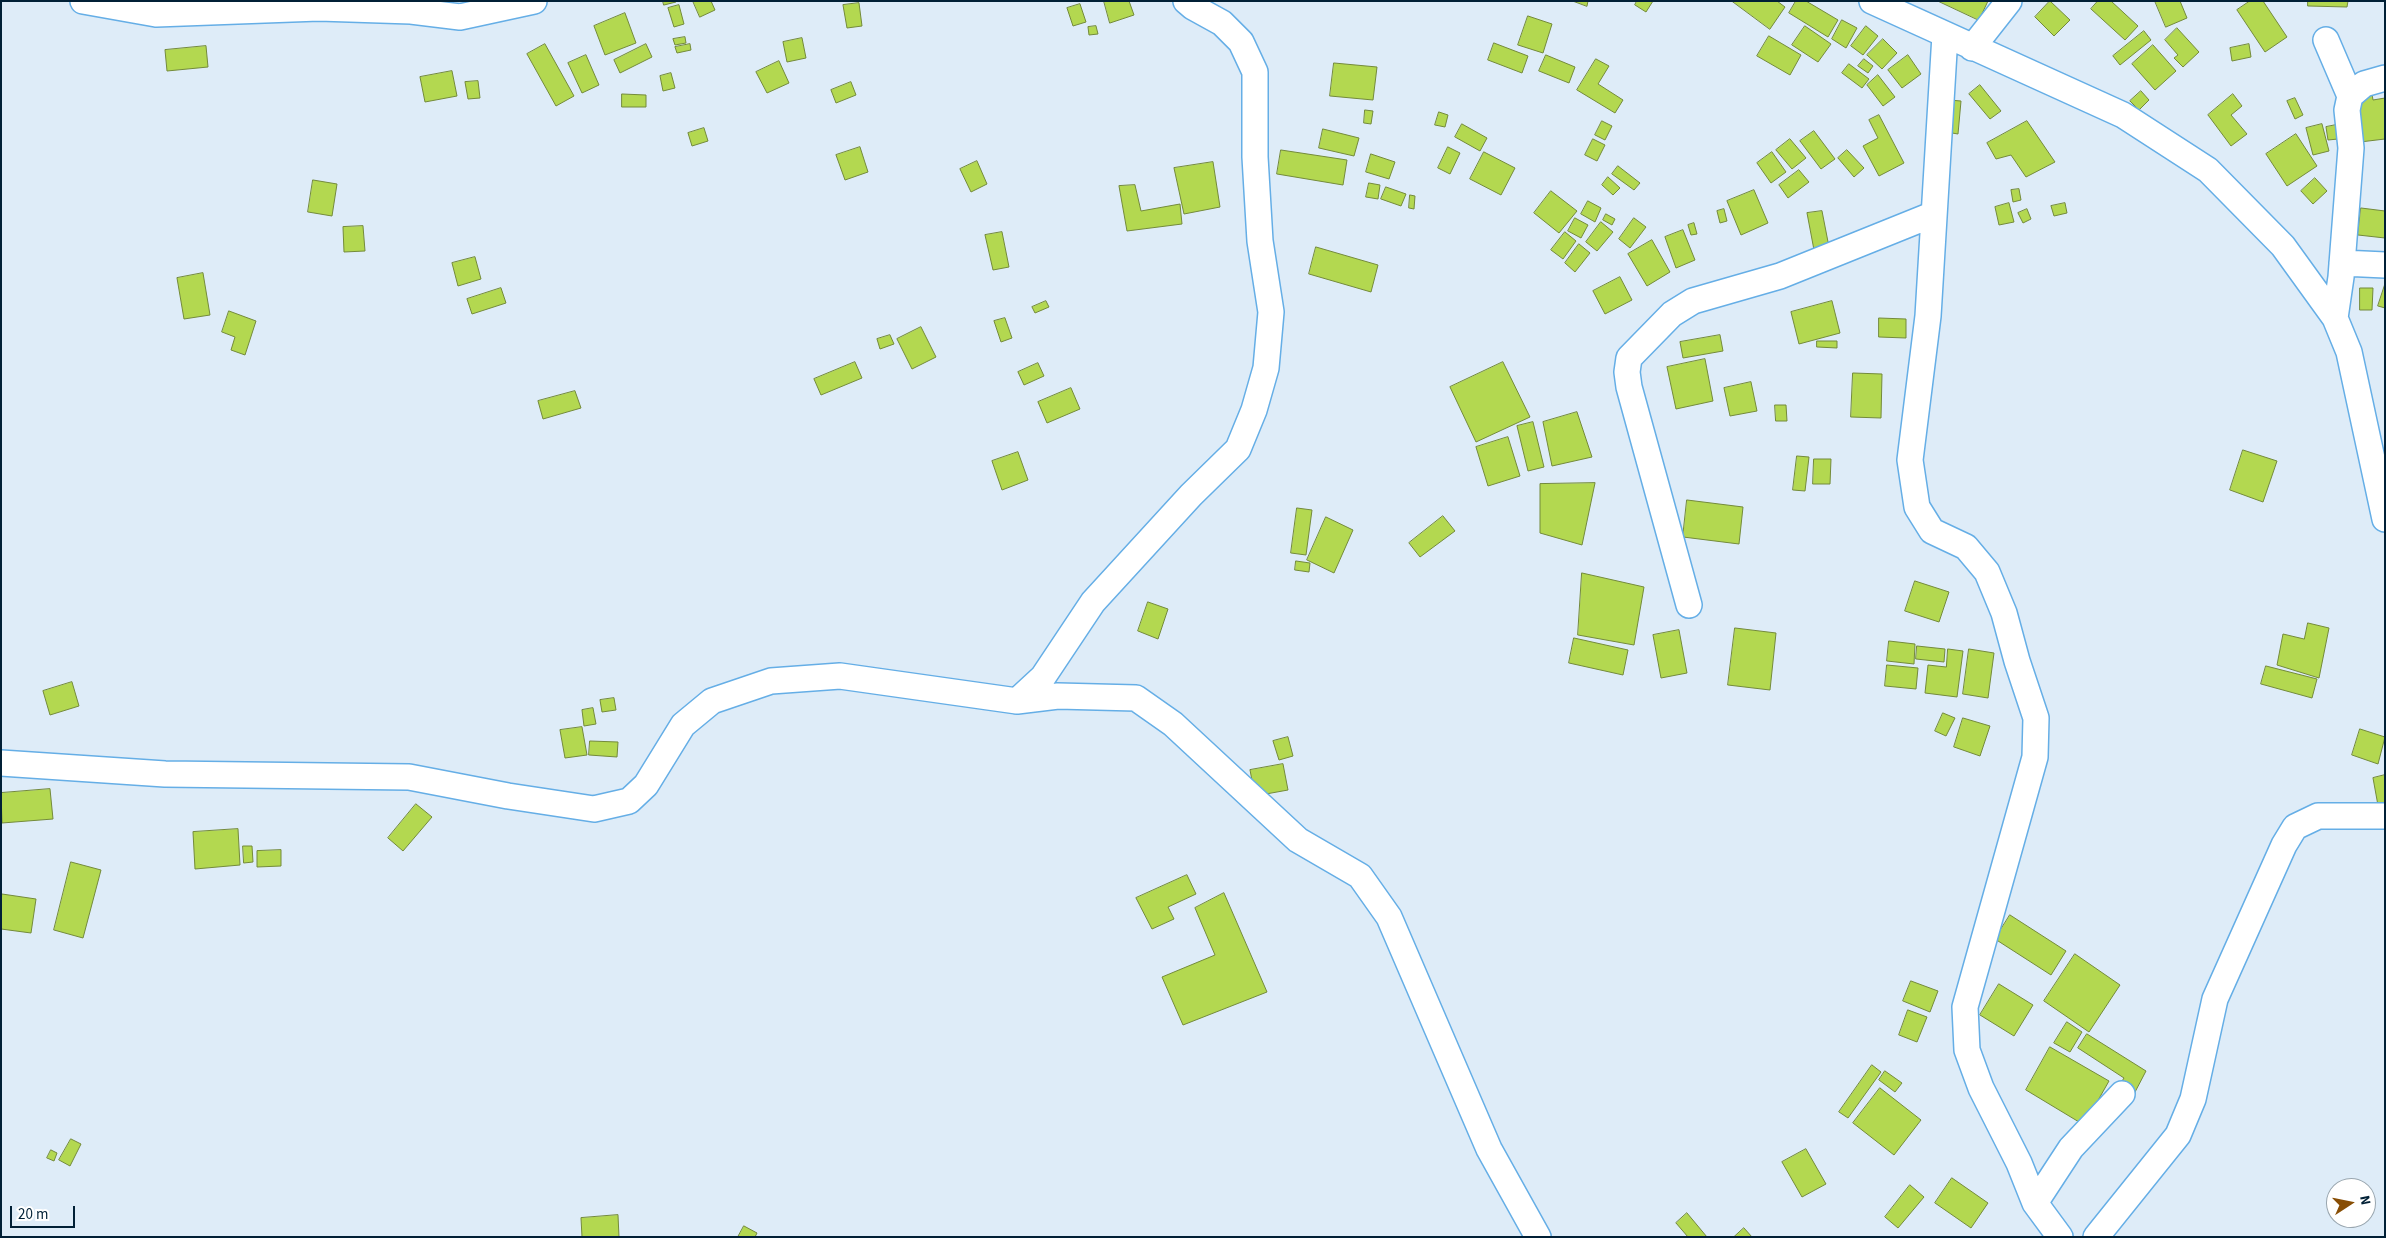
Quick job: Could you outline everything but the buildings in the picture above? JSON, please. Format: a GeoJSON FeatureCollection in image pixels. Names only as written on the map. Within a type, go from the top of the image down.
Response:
{"type":"FeatureCollection","features":[{"type":"Feature","properties":{"kind":"street"},"geometry":{"type":"LineString","coordinates":[[84,1],[156,14],[319,8],[411,11],[460,18],[534,1]]}},
{"type":"Feature","properties":{"kind":"street"},"geometry":{"type":"LineString","coordinates":[[1017,701],[1043,677],[1093,602],[1191,495],[1238,449],[1254,410],[1266,368],[1271,312],[1260,241],[1255,157],[1255,72],[1241,42],[1222,22],[1193,8],[1186,1]]}},
{"type":"Feature","properties":{"kind":"street"},"geometry":{"type":"LineString","coordinates":[[1872,1],[2123,115],[2208,170],[2283,246],[2335,318],[2349,352],[2385,519]]}},
{"type":"Feature","properties":{"kind":"street"},"geometry":{"type":"LineString","coordinates":[[1972,48],[2009,1]]}},
{"type":"Feature","properties":{"kind":"street"},"geometry":{"type":"LineString","coordinates":[[1945,35],[1928,316],[1910,460],[1917,508],[1932,531],[1966,547],[1987,572],[2004,613],[2017,662],[2036,718],[2035,757],[1965,1007],[1967,1050],[1982,1088],[2020,1163],[2035,1203],[2060,1237]]}},
{"type":"Feature","properties":{"kind":"street"},"geometry":{"type":"LineString","coordinates":[[2326,40],[2350,96],[2347,110],[2351,148],[2342,263],[2335,318]]}},
{"type":"Feature","properties":{"kind":"street"},"geometry":{"type":"LineString","coordinates":[[2350,96],[2364,84],[2385,78]]}},
{"type":"Feature","properties":{"kind":"street"},"geometry":{"type":"LineString","coordinates":[[1689,605],[1629,387],[1627,372],[1629,358],[1672,314],[1693,301],[1780,276],[1934,214]]}},
{"type":"Feature","properties":{"kind":"street"},"geometry":{"type":"LineString","coordinates":[[2342,263],[2385,265]]}},
{"type":"Feature","properties":{"kind":"street"},"geometry":{"type":"LineString","coordinates":[[1,763],[165,774],[410,777],[508,796],[594,809],[629,801],[646,785],[683,725],[712,701],[771,681],[840,676],[1017,701],[1058,696],[1136,698],[1154,708],[1173,724],[1298,840],[1360,876],[1389,917],[1489,1149],[1538,1237]]}},
{"type":"Feature","properties":{"kind":"street"},"geometry":{"type":"LineString","coordinates":[[2096,1237],[2178,1135],[2193,1099],[2215,999],[2284,845],[2295,826],[2318,816],[2385,816]]}},
{"type":"Feature","properties":{"kind":"street"},"geometry":{"type":"LineString","coordinates":[[2035,1203],[2070,1148],[2122,1094]]}}]}
